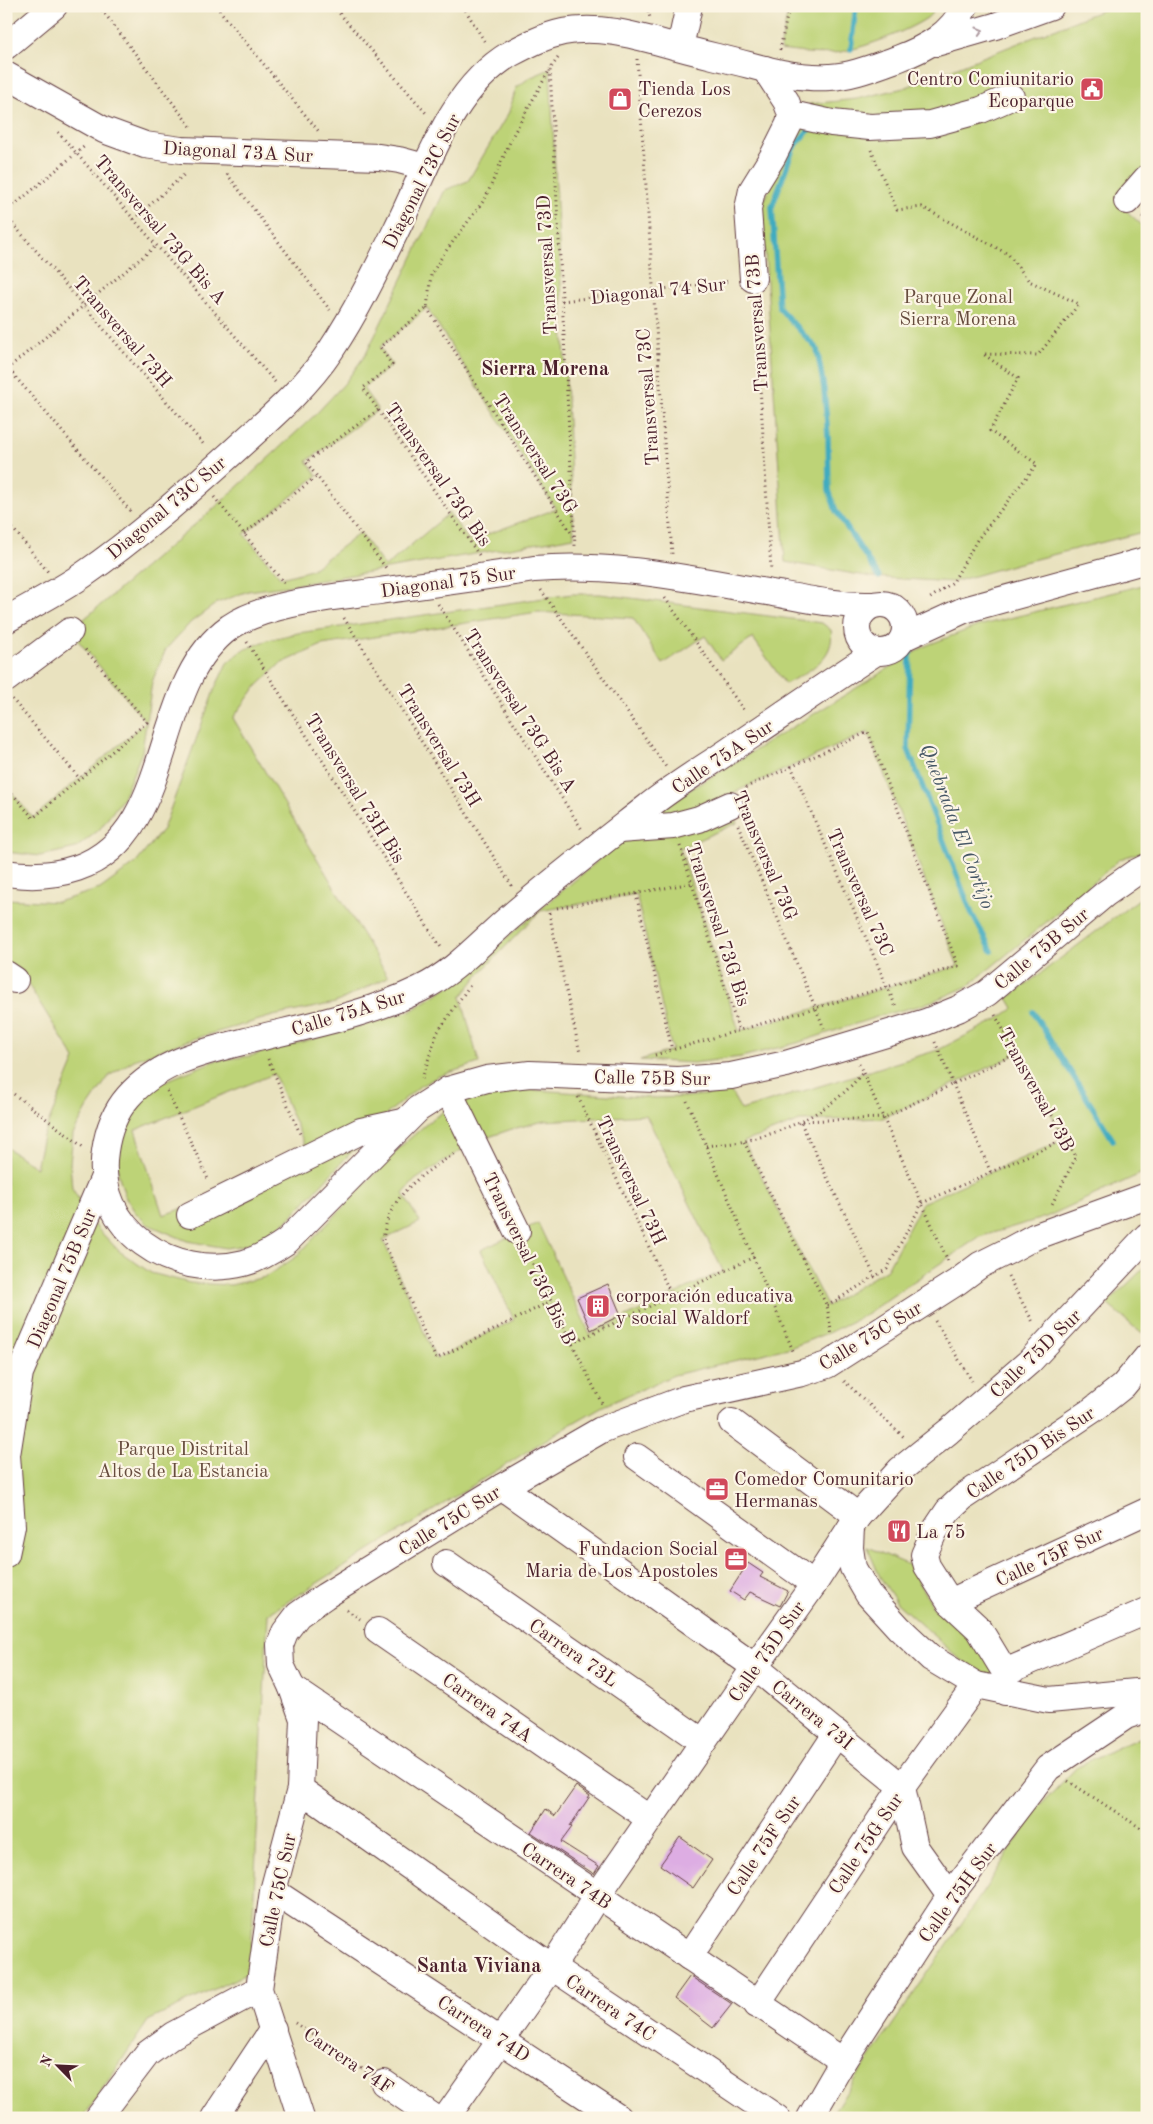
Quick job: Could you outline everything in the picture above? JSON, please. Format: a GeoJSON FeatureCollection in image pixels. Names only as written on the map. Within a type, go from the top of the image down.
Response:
{"type":"FeatureCollection","features":[{"type":"Feature","properties":{"kind":"street"},"geometry":{"type":"LineString","coordinates":[[6,46],[54,6]]}},
{"type":"Feature","properties":{"kind":"street"},"geometry":{"type":"LineString","coordinates":[[680,47],[689,6]]}},
{"type":"Feature","properties":{"kind":"street","name":"Diagonal 73C Sur"},"geometry":{"type":"LineString","coordinates":[[6,620],[62,588],[121,547],[220,464],[291,399],[313,375],[344,329],[403,216],[443,132],[468,94],[506,57],[534,42],[563,32],[612,31],[792,75],[832,77],[876,66],[933,43],[956,23],[965,6]]}},
{"type":"Feature","properties":{"kind":"street"},"geometry":{"type":"LineString","coordinates":[[933,43],[995,26],[1051,6]]}},
{"type":"Feature","properties":{"kind":"street"},"geometry":{"type":"LineString","coordinates":[[770,70],[791,114],[832,124],[870,127],[930,124],[981,110],[1011,97]]}},
{"type":"Feature","properties":{"kind":"street","name":"Diagonal 73A Sur"},"geometry":{"type":"LineString","coordinates":[[6,74],[104,130],[145,145],[181,150],[338,155],[399,160],[425,167]]}},
{"type":"Feature","properties":{"kind":"street","name":"Transversal 73B"},"geometry":{"type":"LineString","coordinates":[[754,279],[748,209],[752,190],[773,156],[789,124],[791,114]]}},
{"type":"Feature","properties":{"kind":"street"},"geometry":{"type":"LineString","coordinates":[[1127,201],[1147,178]]}},
{"type":"Feature","properties":{"kind":"street"},"geometry":{"type":"LineString","coordinates":[[964,610],[893,608],[860,615],[864,639],[892,650],[903,638],[964,610],[1147,560]]}},
{"type":"Feature","properties":{"kind":"street","name":"Diagonal 75 Sur"},"geometry":{"type":"LineString","coordinates":[[6,873],[27,876],[62,873],[89,864],[115,846],[134,823],[147,793],[175,711],[198,662],[213,642],[236,624],[274,608],[527,570],[576,566],[646,572],[817,601],[893,608]]}},
{"type":"Feature","properties":{"kind":"street","name":"Diagonal 75 Sur"},"geometry":{"type":"LineString","coordinates":[[817,601],[841,614],[864,639]]}},
{"type":"Feature","properties":{"kind":"street"},"geometry":{"type":"LineString","coordinates":[[893,608],[904,621],[905,630],[903,638]]}},
{"type":"Feature","properties":{"kind":"street"},"geometry":{"type":"LineString","coordinates":[[6,679],[70,631]]}},
{"type":"Feature","properties":{"kind":"street","name":"Calle 75A Sur"},"geometry":{"type":"LineString","coordinates":[[103,1171],[108,1132],[114,1118],[126,1098],[158,1070],[219,1048],[343,1016],[395,1000],[465,972],[536,908],[594,849],[678,784],[827,685],[864,639]]}},
{"type":"Feature","properties":{"kind":"street","name":"Calle 75A Sur"},"geometry":{"type":"LineString","coordinates":[[619,830],[673,826],[699,819],[728,801]]}},
{"type":"Feature","properties":{"kind":"street","name":"Calle 75B Sur"},"geometry":{"type":"LineString","coordinates":[[103,1171],[109,1202],[129,1232],[144,1243],[169,1257],[183,1262],[231,1265],[246,1263],[275,1250],[300,1229],[410,1116],[448,1090],[466,1083],[509,1076],[577,1076],[678,1080],[738,1075],[786,1064],[916,1025],[958,1010],[984,995],[1105,894],[1147,867]]}},
{"type":"Feature","properties":{"kind":"street","name":"Transversal 73G Bis B"},"geometry":{"type":"LineString","coordinates":[[448,1090],[517,1231]]}},
{"type":"Feature","properties":{"kind":"street"},"geometry":{"type":"LineString","coordinates":[[190,1215],[361,1131],[410,1116]]}},
{"type":"Feature","properties":{"kind":"street","name":"Diagonal 75B Sur"},"geometry":{"type":"LineString","coordinates":[[6,1554],[12,1526],[7,1456],[20,1373],[103,1171]]}},
{"type":"Feature","properties":{"kind":"street","name":"Calle 75C Sur"},"geometry":{"type":"LineString","coordinates":[[261,1996],[273,1891],[300,1789],[302,1720],[292,1688],[281,1665],[280,1645],[286,1632],[298,1615],[325,1596],[502,1487],[613,1426],[684,1399],[802,1373],[834,1361],[924,1304],[980,1265],[1034,1237],[1147,1196]]}},
{"type":"Feature","properties":{"kind":"street","name":"Calle 75D Sur"},"geometry":{"type":"LineString","coordinates":[[446,2118],[552,1967],[597,1896],[703,1742],[814,1584],[854,1521],[881,1489],[920,1453],[949,1431],[1029,1362],[1147,1236]]}},
{"type":"Feature","properties":{"kind":"street","name":"Calle 75D Bis Sur"},"geometry":{"type":"LineString","coordinates":[[950,1602],[927,1566],[924,1555],[934,1532],[944,1518],[963,1497],[1094,1409],[1123,1386],[1147,1357]]}},
{"type":"Feature","properties":{"kind":"street"},"geometry":{"type":"LineString","coordinates":[[732,1422],[854,1521],[850,1548],[853,1568],[868,1594],[899,1628],[931,1658],[976,1684],[1005,1682],[1147,1611]]}},
{"type":"Feature","properties":{"kind":"street"},"geometry":{"type":"LineString","coordinates":[[637,1457],[814,1584]]}},
{"type":"Feature","properties":{"kind":"street","name":"Carrera 73I"},"geometry":{"type":"LineString","coordinates":[[502,1487],[755,1667],[902,1787]]}},
{"type":"Feature","properties":{"kind":"street","name":"Calle 75F Sur"},"geometry":{"type":"LineString","coordinates":[[950,1602],[1147,1511]]}},
{"type":"Feature","properties":{"kind":"street","name":"Carrera 73L"},"geometry":{"type":"LineString","coordinates":[[446,1562],[703,1742]]}},
{"type":"Feature","properties":{"kind":"street"},"geometry":{"type":"LineString","coordinates":[[950,1602],[979,1629],[1005,1682],[1049,1700],[1147,1691]]}},
{"type":"Feature","properties":{"kind":"street","name":"Carrera 74A"},"geometry":{"type":"LineString","coordinates":[[378,1631],[650,1819]]}},
{"type":"Feature","properties":{"kind":"street","name":"Calle 75G Sur"},"geometry":{"type":"LineString","coordinates":[[757,2005],[902,1787],[976,1684]]}},
{"type":"Feature","properties":{"kind":"street","name":"Carrera 74B"},"geometry":{"type":"LineString","coordinates":[[292,1688],[757,2005],[843,2061]]}},
{"type":"Feature","properties":{"kind":"street","name":"Calle 75H Sur"},"geometry":{"type":"LineString","coordinates":[[810,2118],[843,2061],[950,1896],[1048,1768],[1126,1716],[1147,1709]]}},
{"type":"Feature","properties":{"kind":"street","name":"Calle 75F Sur"},"geometry":{"type":"LineString","coordinates":[[688,1957],[837,1733]]}},
{"type":"Feature","properties":{"kind":"street"},"geometry":{"type":"LineString","coordinates":[[902,1787],[915,1846],[950,1896]]}},
{"type":"Feature","properties":{"kind":"street","name":"Carrera 74C"},"geometry":{"type":"LineString","coordinates":[[300,1789],[552,1967],[777,2118]]}},
{"type":"Feature","properties":{"kind":"street","name":"Carrera 74D"},"geometry":{"type":"LineString","coordinates":[[273,1891],[502,2039],[618,2118]]}},
{"type":"Feature","properties":{"kind":"street"},"geometry":{"type":"LineString","coordinates":[[98,2118],[147,2054],[173,2035],[261,1996],[301,2118]]}},
{"type":"Feature","properties":{"kind":"street"},"geometry":{"type":"LineString","coordinates":[[214,2118],[273,2029]]}},
{"type":"Feature","properties":{"kind":"street","name":"Carrera 74F"},"geometry":{"type":"LineString","coordinates":[[384,2083],[435,2118]]}},
{"type":"Feature","properties":{"kind":"path"},"geometry":{"type":"LineString","coordinates":[[216,6],[338,155]]}},
{"type":"Feature","properties":{"kind":"path"},"geometry":{"type":"LineString","coordinates":[[333,6],[443,132]]}},
{"type":"Feature","properties":{"kind":"path"},"geometry":{"type":"LineString","coordinates":[[463,6],[498,64]]}},
{"type":"Feature","properties":{"kind":"path"},"geometry":{"type":"LineString","coordinates":[[770,70],[789,6]]}},
{"type":"Feature","properties":{"kind":"path"},"geometry":{"type":"LineString","coordinates":[[427,308],[431,275],[443,255],[485,199],[513,135],[550,70],[578,31]]}},
{"type":"Feature","properties":{"kind":"path","name":"Transversal 73C"},"geometry":{"type":"LineString","coordinates":[[636,36],[673,577]]}},
{"type":"Feature","properties":{"kind":"path","name":"Transversal 73D"},"geometry":{"type":"LineString","coordinates":[[550,70],[576,566]]}},
{"type":"Feature","properties":{"kind":"path","name":"Transversal 73G Bis A"},"geometry":{"type":"LineString","coordinates":[[53,126],[291,399]]}},
{"type":"Feature","properties":{"kind":"path"},"geometry":{"type":"LineString","coordinates":[[860,126],[897,210],[922,208],[1008,254],[1029,281],[1079,304],[1038,355],[983,354],[1018,378],[990,431],[1037,464],[977,540],[952,582],[893,608]]}},
{"type":"Feature","properties":{"kind":"path"},"geometry":{"type":"LineString","coordinates":[[6,214],[104,130]]}},
{"type":"Feature","properties":{"kind":"path"},"geometry":{"type":"LineString","coordinates":[[134,218],[210,151]]}},
{"type":"Feature","properties":{"kind":"path","name":"Transversal 73H"},"geometry":{"type":"LineString","coordinates":[[6,214],[220,464]]}},
{"type":"Feature","properties":{"kind":"path"},"geometry":{"type":"LineString","coordinates":[[144,528],[7,368],[157,245]]}},
{"type":"Feature","properties":{"kind":"path","name":"Diagonal 74 Sur"},"geometry":{"type":"LineString","coordinates":[[562,301],[754,279]]}},
{"type":"Feature","properties":{"kind":"path","name":"Transversal 73B"},"geometry":{"type":"LineString","coordinates":[[754,279],[773,594]]}},
{"type":"Feature","properties":{"kind":"path","name":"Transversal 73G Bis"},"geometry":{"type":"LineString","coordinates":[[427,308],[380,347],[392,365],[363,388],[493,576]]}},
{"type":"Feature","properties":{"kind":"path","name":"Transversal 73G"},"geometry":{"type":"LineString","coordinates":[[427,308],[574,537]]}},
{"type":"Feature","properties":{"kind":"path","name":"Transversal 73G Bis A"},"geometry":{"type":"LineString","coordinates":[[378,410],[306,462],[413,587],[594,849]]}},
{"type":"Feature","properties":{"kind":"path"},"geometry":{"type":"LineString","coordinates":[[244,534],[317,476]]}},
{"type":"Feature","properties":{"kind":"path"},"geometry":{"type":"LineString","coordinates":[[200,481],[301,603]]}},
{"type":"Feature","properties":{"kind":"path"},"geometry":{"type":"LineString","coordinates":[[6,520],[62,588]]}},
{"type":"Feature","properties":{"kind":"path"},"geometry":{"type":"LineString","coordinates":[[527,570],[678,784]]}},
{"type":"Feature","properties":{"kind":"path"},"geometry":{"type":"LineString","coordinates":[[646,572],[758,731]]}},
{"type":"Feature","properties":{"kind":"path","name":"Transversal 73H"},"geometry":{"type":"LineString","coordinates":[[331,598],[536,908],[577,1076],[672,1296]]}},
{"type":"Feature","properties":{"kind":"path","name":"Transversal 73H Bis"},"geometry":{"type":"LineString","coordinates":[[236,624],[465,972]]}},
{"type":"Feature","properties":{"kind":"path"},"geometry":{"type":"LineString","coordinates":[[6,786],[33,818],[147,722],[70,631]]}},
{"type":"Feature","properties":{"kind":"path"},"geometry":{"type":"LineString","coordinates":[[6,693],[80,779]]}},
{"type":"Feature","properties":{"kind":"path"},"geometry":{"type":"LineString","coordinates":[[648,1057],[958,966],[868,732],[791,766],[728,801]]}},
{"type":"Feature","properties":{"kind":"path","name":"Transversal 73C"},"geometry":{"type":"LineString","coordinates":[[791,766],[888,987],[916,1025],[953,1084],[990,1173]]}},
{"type":"Feature","properties":{"kind":"path","name":"Transversal 73G"},"geometry":{"type":"LineString","coordinates":[[728,801],[816,1008],[862,1073],[957,1282]]}},
{"type":"Feature","properties":{"kind":"path","name":"Transversal 73G Bis"},"geometry":{"type":"LineString","coordinates":[[673,826],[739,1031]]}},
{"type":"Feature","properties":{"kind":"path"},"geometry":{"type":"LineString","coordinates":[[536,908],[636,894],[692,883]]}},
{"type":"Feature","properties":{"kind":"path"},"geometry":{"type":"LineString","coordinates":[[636,894],[672,1050]]}},
{"type":"Feature","properties":{"kind":"path"},"geometry":{"type":"LineString","coordinates":[[410,1116],[437,1033],[465,972]]}},
{"type":"Feature","properties":{"kind":"path","name":"Transversal 73B"},"geometry":{"type":"LineString","coordinates":[[984,995],[1076,1157],[1034,1237]]}},
{"type":"Feature","properties":{"kind":"path"},"geometry":{"type":"LineString","coordinates":[[259,1038],[303,1141]]}},
{"type":"Feature","properties":{"kind":"path"},"geometry":{"type":"LineString","coordinates":[[800,1121],[883,1118],[1017,1054]]}},
{"type":"Feature","properties":{"kind":"path"},"geometry":{"type":"LineString","coordinates":[[158,1070],[212,1189]]}},
{"type":"Feature","properties":{"kind":"path"},"geometry":{"type":"LineString","coordinates":[[706,1146],[744,1142],[800,1121],[818,1112],[849,1090],[862,1073]]}},
{"type":"Feature","properties":{"kind":"path"},"geometry":{"type":"LineString","coordinates":[[678,1080],[802,1373]]}},
{"type":"Feature","properties":{"kind":"path"},"geometry":{"type":"LineString","coordinates":[[6,1088],[103,1171]]}},
{"type":"Feature","properties":{"kind":"path"},"geometry":{"type":"LineString","coordinates":[[800,1121],[875,1277]]}},
{"type":"Feature","properties":{"kind":"path"},"geometry":{"type":"LineString","coordinates":[[827,1306],[887,1269],[922,1203],[1065,1139]]}},
{"type":"Feature","properties":{"kind":"path"},"geometry":{"type":"LineString","coordinates":[[474,1142],[415,1180],[394,1205],[385,1223],[383,1240],[436,1359],[551,1301]]}},
{"type":"Feature","properties":{"kind":"path"},"geometry":{"type":"LineString","coordinates":[[744,1142],[827,1306],[834,1361],[920,1453]]}},
{"type":"Feature","properties":{"kind":"path","name":"Transversal 73G Bis B"},"geometry":{"type":"LineString","coordinates":[[517,1231],[613,1426]]}},
{"type":"Feature","properties":{"kind":"path"},"geometry":{"type":"LineString","coordinates":[[998,1256],[1028,1314]]}},
{"type":"Feature","properties":{"kind":"path"},"geometry":{"type":"LineString","coordinates":[[572,1343],[754,1257]]}},
{"type":"Feature","properties":{"kind":"path"},"geometry":{"type":"LineString","coordinates":[[924,1304],[964,1367]]}},
{"type":"Feature","properties":{"kind":"path"},"geometry":{"type":"LineString","coordinates":[[325,1596],[378,1631]]}},
{"type":"Feature","properties":{"kind":"path"},"geometry":{"type":"LineString","coordinates":[[1048,1768],[1147,1832]]}},
{"type":"Feature","properties":{"kind":"path","name":"Carrera 74F"},"geometry":{"type":"LineString","coordinates":[[261,1996],[384,2083]]}},
{"type":"Feature","properties":{"kind":"green space"},"geometry":{"type":"Polygon","coordinates":[[[789,6],[937,6],[927,18],[895,34],[856,48],[820,54],[780,50],[789,6]]]}},
{"type":"Feature","properties":{"kind":"green space","name":"Parque Zonal Sierra Morena"},"geometry":{"type":"Polygon","coordinates":[[[1113,6],[1140,6],[1147,16],[1147,165],[1116,201],[1147,230],[1147,531],[953,582],[872,577],[785,562],[762,205],[810,104],[857,99],[904,88],[1113,6]]]}},
{"type":"Feature","properties":{"kind":"green space"},"geometry":{"type":"Polygon","coordinates":[[[550,69],[574,537],[248,591],[217,603],[191,622],[166,649],[152,682],[142,752],[123,798],[99,830],[76,848],[40,856],[6,852],[6,786],[33,818],[146,722],[70,631],[219,504],[316,414],[344,384],[366,354],[445,190],[468,181],[509,112],[516,88],[529,78],[550,69]],[[427,308],[380,347],[392,365],[363,388],[378,410],[307,461],[317,476],[244,534],[281,578],[311,570],[360,533],[385,567],[449,513],[469,541],[556,509],[427,308]]]}},
{"type":"Feature","properties":{"kind":"green space"},"geometry":{"type":"Polygon","coordinates":[[[1147,584],[1147,850],[1120,859],[968,986],[919,1006],[886,1014],[797,1043],[741,1057],[693,1063],[640,1060],[672,1050],[636,894],[540,911],[481,972],[461,997],[479,1063],[439,1076],[420,1086],[388,1113],[288,1220],[256,1241],[226,1248],[187,1241],[147,1224],[135,1212],[125,1196],[118,1173],[117,1136],[135,1105],[156,1085],[214,1061],[250,1056],[411,1011],[449,986],[662,807],[925,646],[978,626],[1147,584]],[[868,732],[726,796],[737,823],[680,848],[739,1031],[958,966],[868,732]],[[274,1074],[135,1130],[163,1215],[216,1197],[307,1150],[274,1074]]]}},
{"type":"Feature","properties":{"kind":"green space","name":"Parque Distrital Altos de La Estancia"},"geometry":{"type":"Polygon","coordinates":[[[572,594],[600,594],[822,623],[831,630],[831,640],[829,649],[818,663],[802,675],[785,684],[753,638],[721,660],[705,636],[663,664],[633,618],[538,612],[322,645],[280,664],[255,688],[233,718],[388,977],[335,1003],[273,1016],[186,1041],[134,1060],[109,1076],[73,1134],[70,1163],[72,1188],[94,1225],[119,1251],[151,1273],[190,1283],[231,1285],[265,1277],[296,1257],[400,1147],[431,1120],[465,1097],[506,1088],[653,1098],[731,1092],[741,1110],[938,1050],[998,1019],[1014,1008],[1008,998],[1147,893],[1147,1171],[1046,1217],[979,1237],[863,1316],[830,1332],[792,1347],[674,1375],[603,1406],[566,1427],[268,1614],[250,1972],[148,2021],[83,2118],[6,2118],[6,1147],[36,1168],[43,1136],[75,1059],[21,973],[6,963],[6,899],[57,902],[100,889],[136,863],[163,829],[215,688],[227,663],[241,651],[268,640],[298,633],[572,594]],[[1017,1054],[883,1118],[800,1121],[744,1142],[827,1306],[887,1269],[922,1203],[1065,1139],[1017,1054]],[[646,1115],[544,1121],[512,1129],[474,1142],[415,1180],[403,1194],[420,1222],[383,1240],[436,1359],[514,1320],[481,1250],[538,1223],[590,1334],[723,1271],[646,1115]]]}},
{"type":"Feature","properties":{"kind":"green space"},"geometry":{"type":"Polygon","coordinates":[[[1147,1265],[1147,1328],[1141,1333],[1107,1304],[1147,1265]]]}},
{"type":"Feature","properties":{"kind":"green space"},"geometry":{"type":"Polygon","coordinates":[[[867,1547],[909,1565],[933,1608],[981,1641],[997,1679],[963,1662],[897,1603],[880,1577],[867,1547]]]}},
{"type":"Feature","properties":{"kind":"green space"},"geometry":{"type":"Polygon","coordinates":[[[1147,1734],[1147,2118],[829,2118],[985,1889],[1035,1811],[1078,1766],[1147,1734]]]}},
{"type":"Feature","properties":{"kind":"building","name":"corporación educativa y social Waldorf"},"geometry":{"type":"Polygon","coordinates":[[[608,1284],[621,1315],[591,1330],[577,1298],[608,1284]]]}},
{"type":"Feature","properties":{"kind":"building"},"geometry":{"type":"Polygon","coordinates":[[[748,1563],[763,1573],[760,1577],[788,1591],[780,1606],[750,1592],[744,1600],[730,1591],[748,1563]]]}},
{"type":"Feature","properties":{"kind":"building"},"geometry":{"type":"Polygon","coordinates":[[[576,1786],[590,1796],[561,1842],[599,1866],[594,1874],[531,1832],[546,1809],[555,1816],[576,1786]]]}},
{"type":"Feature","properties":{"kind":"building"},"geometry":{"type":"Polygon","coordinates":[[[680,1837],[712,1860],[693,1888],[660,1865],[680,1837]]]}},
{"type":"Feature","properties":{"kind":"building"},"geometry":{"type":"Polygon","coordinates":[[[690,1976],[732,2004],[713,2028],[674,1998],[690,1976]]]}},
{"type":"Feature","properties":{"kind":"waterway","name":"Quebrada El Cortijo"},"geometry":{"type":"LineString","coordinates":[[851,49],[856,6]]}},
{"type":"Feature","properties":{"kind":"waterway","name":"Quebrada El Cortijo"},"geometry":{"type":"LineString","coordinates":[[813,127],[793,149],[772,207],[779,308],[817,349],[824,389],[828,436],[829,490],[836,511],[879,577]]}},
{"type":"Feature","properties":{"kind":"waterway","name":"Quebrada El Cortijo"},"geometry":{"type":"LineString","coordinates":[[910,649],[908,749],[972,914],[992,951]]}},
{"type":"Feature","properties":{"kind":"waterway","name":"Quebrada El Cortijo"},"geometry":{"type":"LineString","coordinates":[[1033,1012],[1113,1140]]}},
{"type":"Feature","properties":{"kind":"place","name":"Centro Comiunitario Ecoparque"},"geometry":{"type":"Point","coordinates":[1092,89]}},
{"type":"Feature","properties":{"kind":"place","name":"Tienda Los Cerezos"},"geometry":{"type":"Point","coordinates":[620,99]}},
{"type":"Feature","properties":{"kind":"place","name":"corporación educativa y social Waldorf"},"geometry":{"type":"Point","coordinates":[598,1306]}},
{"type":"Feature","properties":{"kind":"place","name":"Comedor Comunitario Hermanas"},"geometry":{"type":"Point","coordinates":[717,1489]}},
{"type":"Feature","properties":{"kind":"place","name":"La 75"},"geometry":{"type":"Point","coordinates":[899,1531]}},
{"type":"Feature","properties":{"kind":"place","name":"Fundacion Social Maria de Los Apostoles"},"geometry":{"type":"Point","coordinates":[736,1559]}},
{"type":"Feature","properties":{"kind":"district","name":"Sierra Morena"},"geometry":{"type":"Point","coordinates":[545,368]}},
{"type":"Feature","properties":{"kind":"district","name":"Santa Viviana"},"geometry":{"type":"Point","coordinates":[479,1965]}}]}
